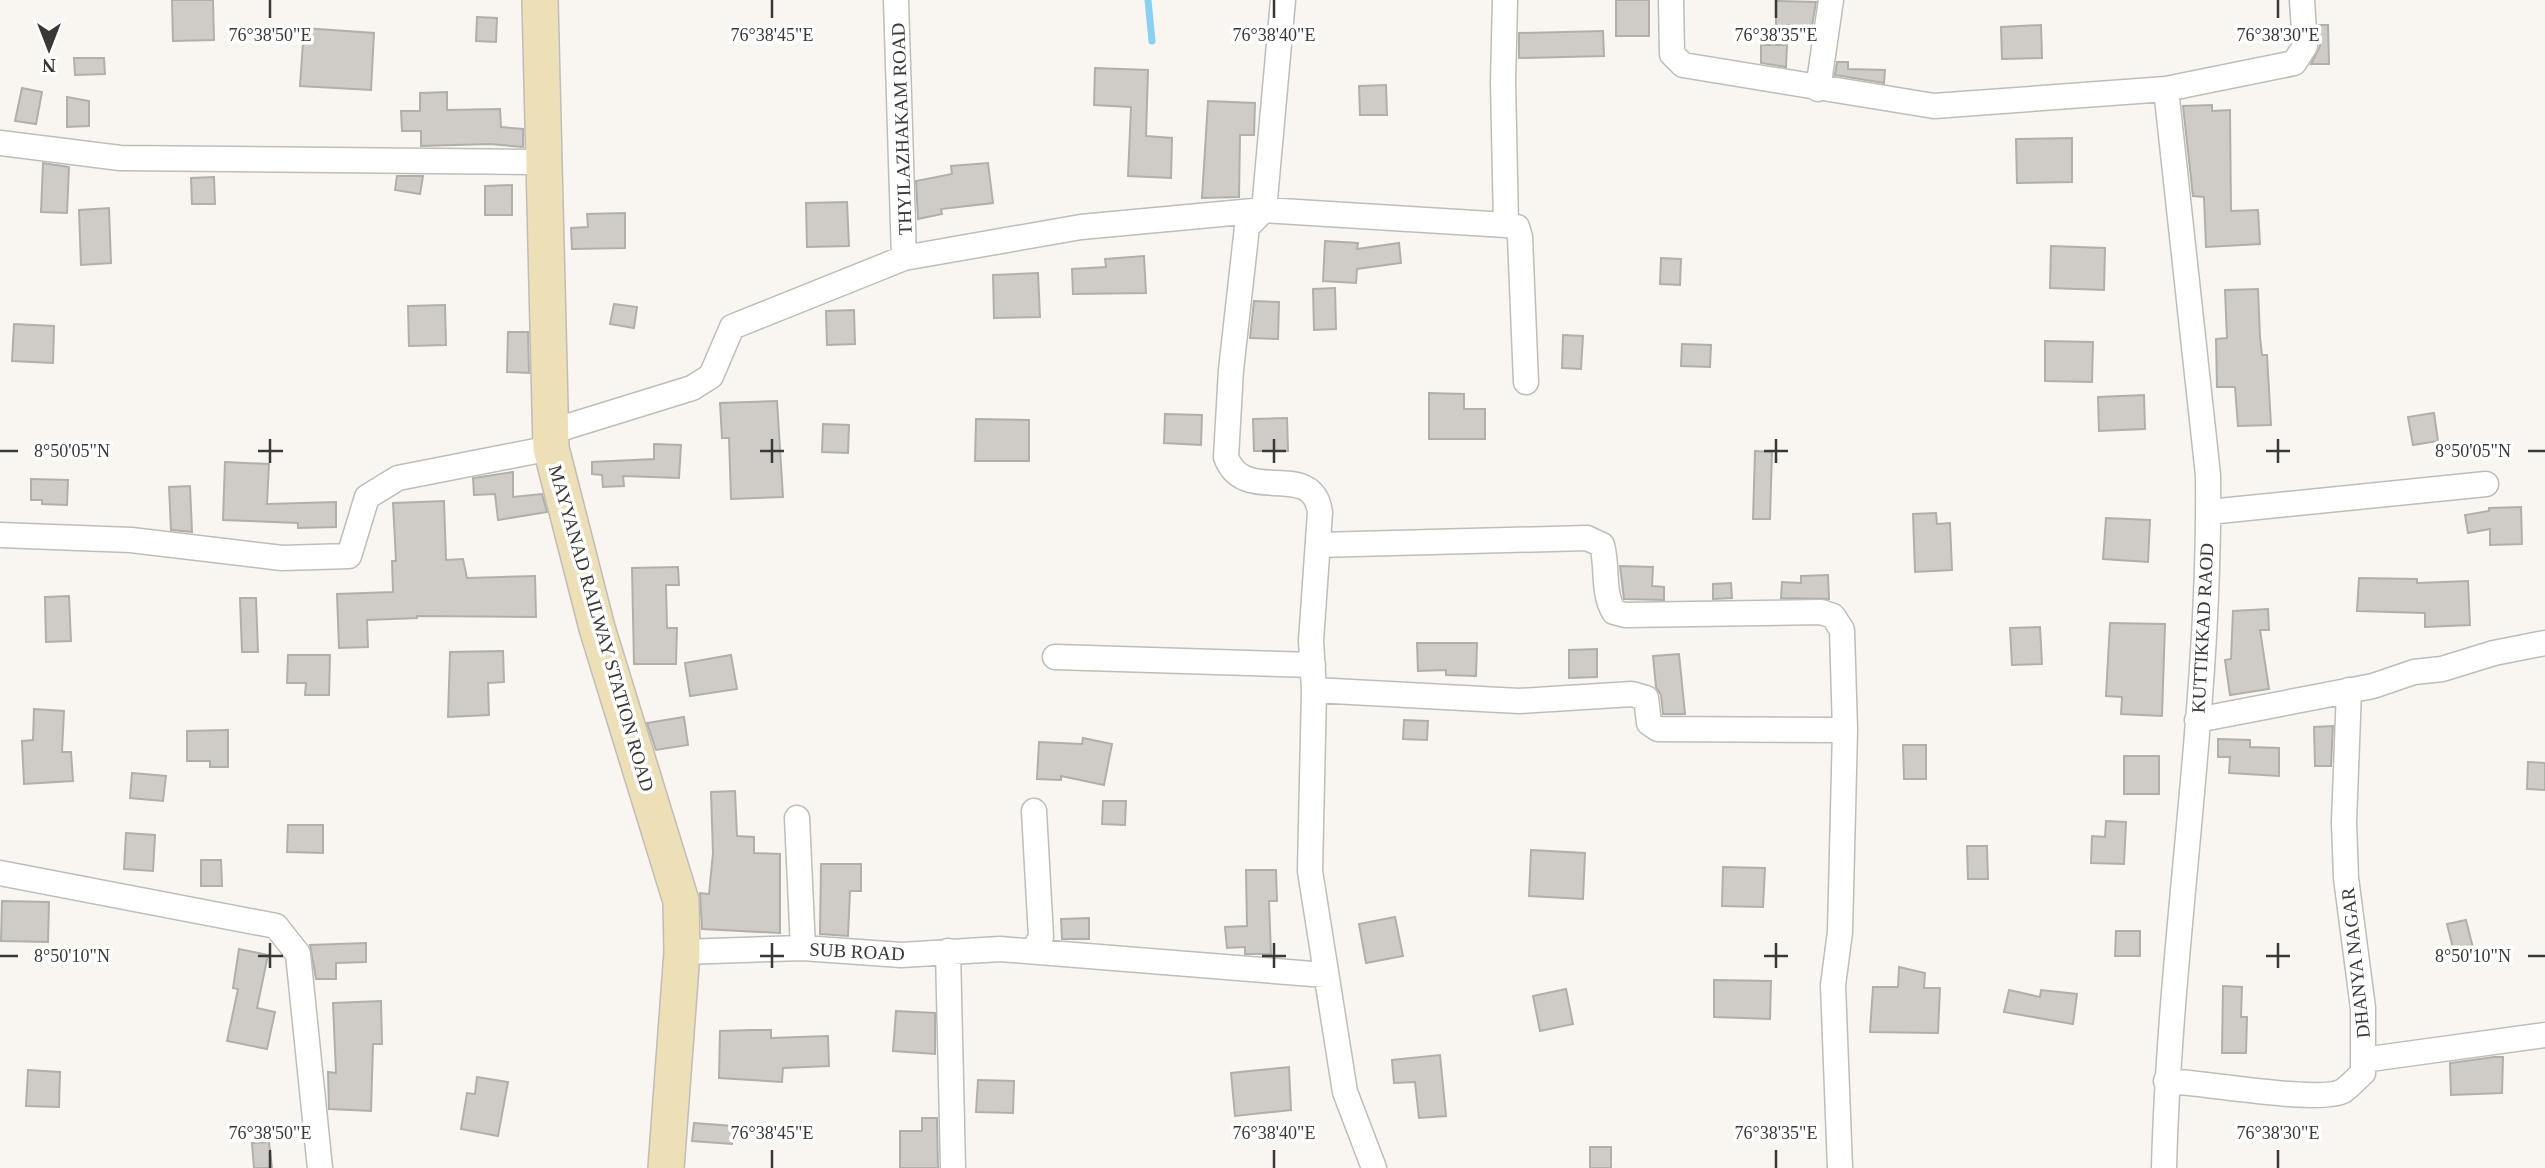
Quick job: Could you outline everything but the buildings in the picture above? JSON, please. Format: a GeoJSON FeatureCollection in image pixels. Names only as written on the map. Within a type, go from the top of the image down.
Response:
{"type":"FeatureCollection","features":[{"type":"Feature","properties":{"kind":"main road","name":"MAYYANAD RAILWAY STATION ROAD"},"geometry":{"type":"LineString","coordinates":[[540,0],[542,162],[552,439],[597,628],[681,901],[682,952],[666,1168]]}},
{"type":"Feature","properties":{"kind":"street","name":"THYILAZHAKAM ROAD"},"geometry":{"type":"LineString","coordinates":[[896,0],[904,258]]}},
{"type":"Feature","properties":{"kind":"street"},"geometry":{"type":"LineString","coordinates":[[1283,0],[1264,210],[1247,227],[1231,370],[1226,457],[1239,478],[1308,487],[1318,496],[1310,871],[1345,1091],[1374,1168]]}},
{"type":"Feature","properties":{"kind":"street"},"geometry":{"type":"LineString","coordinates":[[1506,0],[1503,82],[1506,225]]}},
{"type":"Feature","properties":{"kind":"street"},"geometry":{"type":"LineString","coordinates":[[1671,0],[1672,54],[1683,65],[1934,106],[2166,89],[2294,63],[2305,46],[2302,0]]}},
{"type":"Feature","properties":{"kind":"street"},"geometry":{"type":"LineString","coordinates":[[1818,89],[1831,0]]}},
{"type":"Feature","properties":{"kind":"street","name":"KUTTIKKAD RAOD"},"geometry":{"type":"LineString","coordinates":[[2164,1168],[2166,1081],[2197,720],[2209,512],[2208,475],[2166,89]]}},
{"type":"Feature","properties":{"kind":"street"},"geometry":{"type":"LineString","coordinates":[[0,143],[120,158],[542,162]]}},
{"type":"Feature","properties":{"kind":"street"},"geometry":{"type":"LineString","coordinates":[[0,535],[131,540],[282,558],[349,556],[367,497],[398,478],[552,439],[692,388],[711,376],[732,327],[904,258],[1081,227],[1264,210],[1517,227],[1520,237],[1526,382]]}},
{"type":"Feature","properties":{"kind":"street"},"geometry":{"type":"LineString","coordinates":[[2209,512],[2486,484]]}},
{"type":"Feature","properties":{"kind":"street"},"geometry":{"type":"LineString","coordinates":[[1318,545],[1587,538],[1602,545],[1606,559],[1607,600],[1614,612],[1625,615],[1821,612],[1833,616],[1842,630],[1845,730],[1840,932],[1833,985],[1840,1168]]}},
{"type":"Feature","properties":{"kind":"street"},"geometry":{"type":"LineString","coordinates":[[2197,720],[2349,690],[2545,643]]}},
{"type":"Feature","properties":{"kind":"street"},"geometry":{"type":"LineString","coordinates":[[1055,657],[1313,678],[1519,701],[1632,694],[1646,698],[1649,723],[1658,729],[1845,730]]}},
{"type":"Feature","properties":{"kind":"street","name":"DHANYA NAGAR"},"geometry":{"type":"LineString","coordinates":[[2166,1081],[2196,1082],[2286,1094],[2342,1092],[2363,1073],[2363,1008],[2346,878],[2344,822],[2349,690]]}},
{"type":"Feature","properties":{"kind":"street"},"geometry":{"type":"LineString","coordinates":[[1033,951],[1041,937],[1034,811]]}},
{"type":"Feature","properties":{"kind":"street"},"geometry":{"type":"LineString","coordinates":[[797,818],[803,948]]}},
{"type":"Feature","properties":{"kind":"street"},"geometry":{"type":"LineString","coordinates":[[0,873],[276,926],[298,954],[320,1168]]}},
{"type":"Feature","properties":{"kind":"street","name":"SUB ROAD"},"geometry":{"type":"LineString","coordinates":[[682,952],[803,948],[901,955],[948,951],[1033,951],[1325,975]]}},
{"type":"Feature","properties":{"kind":"street"},"geometry":{"type":"LineString","coordinates":[[948,951],[953,1168]]}},
{"type":"Feature","properties":{"kind":"street"},"geometry":{"type":"LineString","coordinates":[[2363,1060],[2545,1035]]}},
{"type":"Feature","properties":{"kind":"waterway"},"geometry":{"type":"LineString","coordinates":[[1148,0],[1152,41]]}}]}
